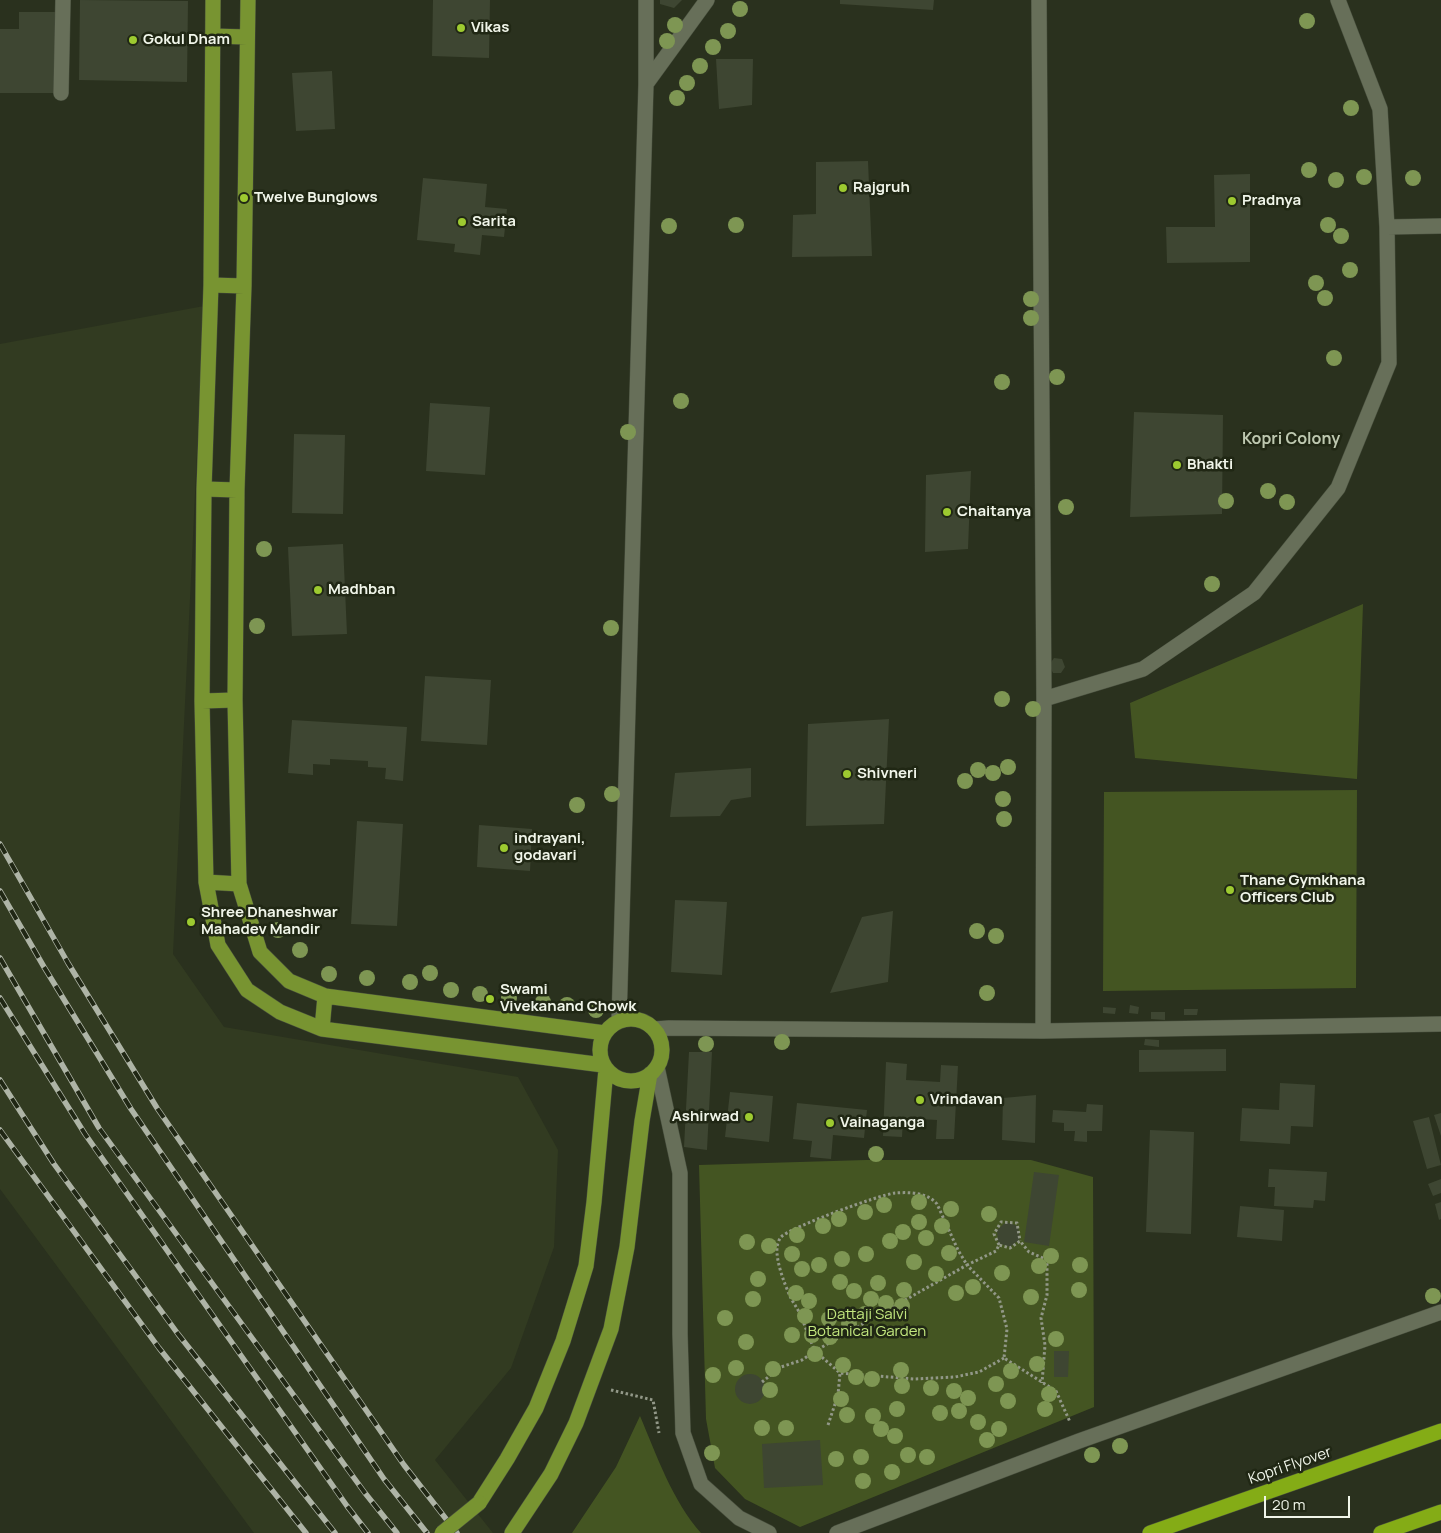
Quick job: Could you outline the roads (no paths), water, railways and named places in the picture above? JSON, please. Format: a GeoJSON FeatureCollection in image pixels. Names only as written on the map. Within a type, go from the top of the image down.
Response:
{"type":"FeatureCollection","features":[{"type":"Feature","properties":{"kind":"highway","name":"Kopri Flyover"},"geometry":{"type":"LineString","coordinates":[[1150,1533],[1441,1432]]}},
{"type":"Feature","properties":{"kind":"highway"},"geometry":{"type":"LineString","coordinates":[[1381,1533],[1441,1512]]}},
{"type":"Feature","properties":{"kind":"main road"},"geometry":{"type":"LineString","coordinates":[[214,0],[212,36],[211,285],[204,490],[202,701],[206,882],[218,945],[247,990],[280,1012],[322,1029],[605,1067],[614,1076],[623,1080],[633,1081],[642,1079],[654,1070]]}},
{"type":"Feature","properties":{"kind":"main road"},"geometry":{"type":"LineString","coordinates":[[248,0],[244,286],[237,490],[235,700],[239,884],[260,952],[289,981],[325,996],[605,1033]]}},
{"type":"Feature","properties":{"kind":"main road"},"geometry":{"type":"LineString","coordinates":[[212,36],[247,37]]}},
{"type":"Feature","properties":{"kind":"main road"},"geometry":{"type":"LineString","coordinates":[[211,285],[244,286]]}},
{"type":"Feature","properties":{"kind":"main road"},"geometry":{"type":"LineString","coordinates":[[204,490],[237,490]]}},
{"type":"Feature","properties":{"kind":"main road"},"geometry":{"type":"LineString","coordinates":[[202,701],[235,700]]}},
{"type":"Feature","properties":{"kind":"main road"},"geometry":{"type":"LineString","coordinates":[[206,882],[239,884]]}},
{"type":"Feature","properties":{"kind":"main road"},"geometry":{"type":"LineString","coordinates":[[322,1029],[325,996]]}},
{"type":"Feature","properties":{"kind":"main road"},"geometry":{"type":"LineString","coordinates":[[442,1533],[479,1503],[507,1459],[536,1408],[562,1341],[586,1266],[594,1202],[605,1067],[599,1049],[605,1033],[611,1025],[619,1020],[629,1018],[648,1023],[660,1038],[662,1048],[661,1058],[654,1070],[642,1121],[627,1247],[611,1329],[576,1423],[551,1474],[512,1533]]}},
{"type":"Feature","properties":{"kind":"street"},"geometry":{"type":"LineString","coordinates":[[61,93],[63,0]]}},
{"type":"Feature","properties":{"kind":"street"},"geometry":{"type":"LineString","coordinates":[[619,1020],[646,84],[646,0]]}},
{"type":"Feature","properties":{"kind":"street"},"geometry":{"type":"LineString","coordinates":[[646,84],[707,0]]}},
{"type":"Feature","properties":{"kind":"street"},"geometry":{"type":"LineString","coordinates":[[1039,0],[1044,699],[1043,1031]]}},
{"type":"Feature","properties":{"kind":"street"},"geometry":{"type":"LineString","coordinates":[[1044,699],[1143,669],[1254,593],[1338,488],[1389,363],[1387,227],[1380,109],[1338,0]]}},
{"type":"Feature","properties":{"kind":"street"},"geometry":{"type":"LineString","coordinates":[[1387,227],[1441,226]]}},
{"type":"Feature","properties":{"kind":"street"},"geometry":{"type":"LineString","coordinates":[[654,1029],[1043,1031],[1441,1024]]}},
{"type":"Feature","properties":{"kind":"street"},"geometry":{"type":"LineString","coordinates":[[654,1070],[680,1173],[680,1334],[683,1433],[700,1484],[739,1518],[769,1533]]}},
{"type":"Feature","properties":{"kind":"street"},"geometry":{"type":"LineString","coordinates":[[837,1533],[1079,1441],[1441,1312]]}},
{"type":"Feature","properties":{"kind":"railway"},"geometry":{"type":"LineString","coordinates":[[0,844],[68,963],[157,1108],[404,1465],[457,1533]]}},
{"type":"Feature","properties":{"kind":"railway"},"geometry":{"type":"LineString","coordinates":[[0,891],[131,1109],[384,1479],[427,1533]]}},
{"type":"Feature","properties":{"kind":"railway"},"geometry":{"type":"LineString","coordinates":[[0,958],[99,1128],[365,1493],[397,1533]]}},
{"type":"Feature","properties":{"kind":"railway"},"geometry":{"type":"LineString","coordinates":[[0,998],[85,1134],[347,1506],[368,1533]]}},
{"type":"Feature","properties":{"kind":"railway"},"geometry":{"type":"LineString","coordinates":[[0,1080],[54,1164],[178,1334],[335,1533]]}},
{"type":"Feature","properties":{"kind":"railway"},"geometry":{"type":"LineString","coordinates":[[0,1130],[159,1348],[306,1533]]}},
{"type":"Feature","properties":{"kind":"place","name":"Vikas"},"geometry":{"type":"Point","coordinates":[461,28]}},
{"type":"Feature","properties":{"kind":"place","name":"Gokul Dham"},"geometry":{"type":"Point","coordinates":[133,40]}},
{"type":"Feature","properties":{"kind":"place","name":"Rajgruh"},"geometry":{"type":"Point","coordinates":[843,188]}},
{"type":"Feature","properties":{"kind":"place","name":"Twelve Bunglows"},"geometry":{"type":"Point","coordinates":[244,198]}},
{"type":"Feature","properties":{"kind":"place","name":"Pradnya"},"geometry":{"type":"Point","coordinates":[1232,201]}},
{"type":"Feature","properties":{"kind":"place","name":"Sarita"},"geometry":{"type":"Point","coordinates":[462,222]}},
{"type":"Feature","properties":{"kind":"place","name":"Bhakti"},"geometry":{"type":"Point","coordinates":[1177,465]}},
{"type":"Feature","properties":{"kind":"place","name":"Chaitanya"},"geometry":{"type":"Point","coordinates":[947,512]}},
{"type":"Feature","properties":{"kind":"place","name":"Madhban"},"geometry":{"type":"Point","coordinates":[318,590]}},
{"type":"Feature","properties":{"kind":"place","name":"Shivneri"},"geometry":{"type":"Point","coordinates":[847,774]}},
{"type":"Feature","properties":{"kind":"place","name":"indrayani, godavari"},"geometry":{"type":"Point","coordinates":[504,848]}},
{"type":"Feature","properties":{"kind":"place","name":"Thane Gymkhana Officers Club"},"geometry":{"type":"Point","coordinates":[1230,890]}},
{"type":"Feature","properties":{"kind":"place","name":"Shree Dhaneshwar Mahadev Mandir"},"geometry":{"type":"Point","coordinates":[191,922]}},
{"type":"Feature","properties":{"kind":"place","name":"Swami Vivekanand Chowk"},"geometry":{"type":"Point","coordinates":[490,999]}},
{"type":"Feature","properties":{"kind":"place","name":"Vrindavan"},"geometry":{"type":"Point","coordinates":[920,1100]}},
{"type":"Feature","properties":{"kind":"place","name":"Ashirwad"},"geometry":{"type":"Point","coordinates":[749,1117]}},
{"type":"Feature","properties":{"kind":"place","name":"Vainaganga"},"geometry":{"type":"Point","coordinates":[830,1123]}},
{"type":"Feature","properties":{"kind":"district","name":"Kopri Colony"},"geometry":{"type":"Point","coordinates":[1291,440]}},
{"type":"Feature","properties":{"kind":"park label","name":"Dattaji Salvi Botanical Garden"},"geometry":{"type":"Point","coordinates":[867,1324]}}]}
